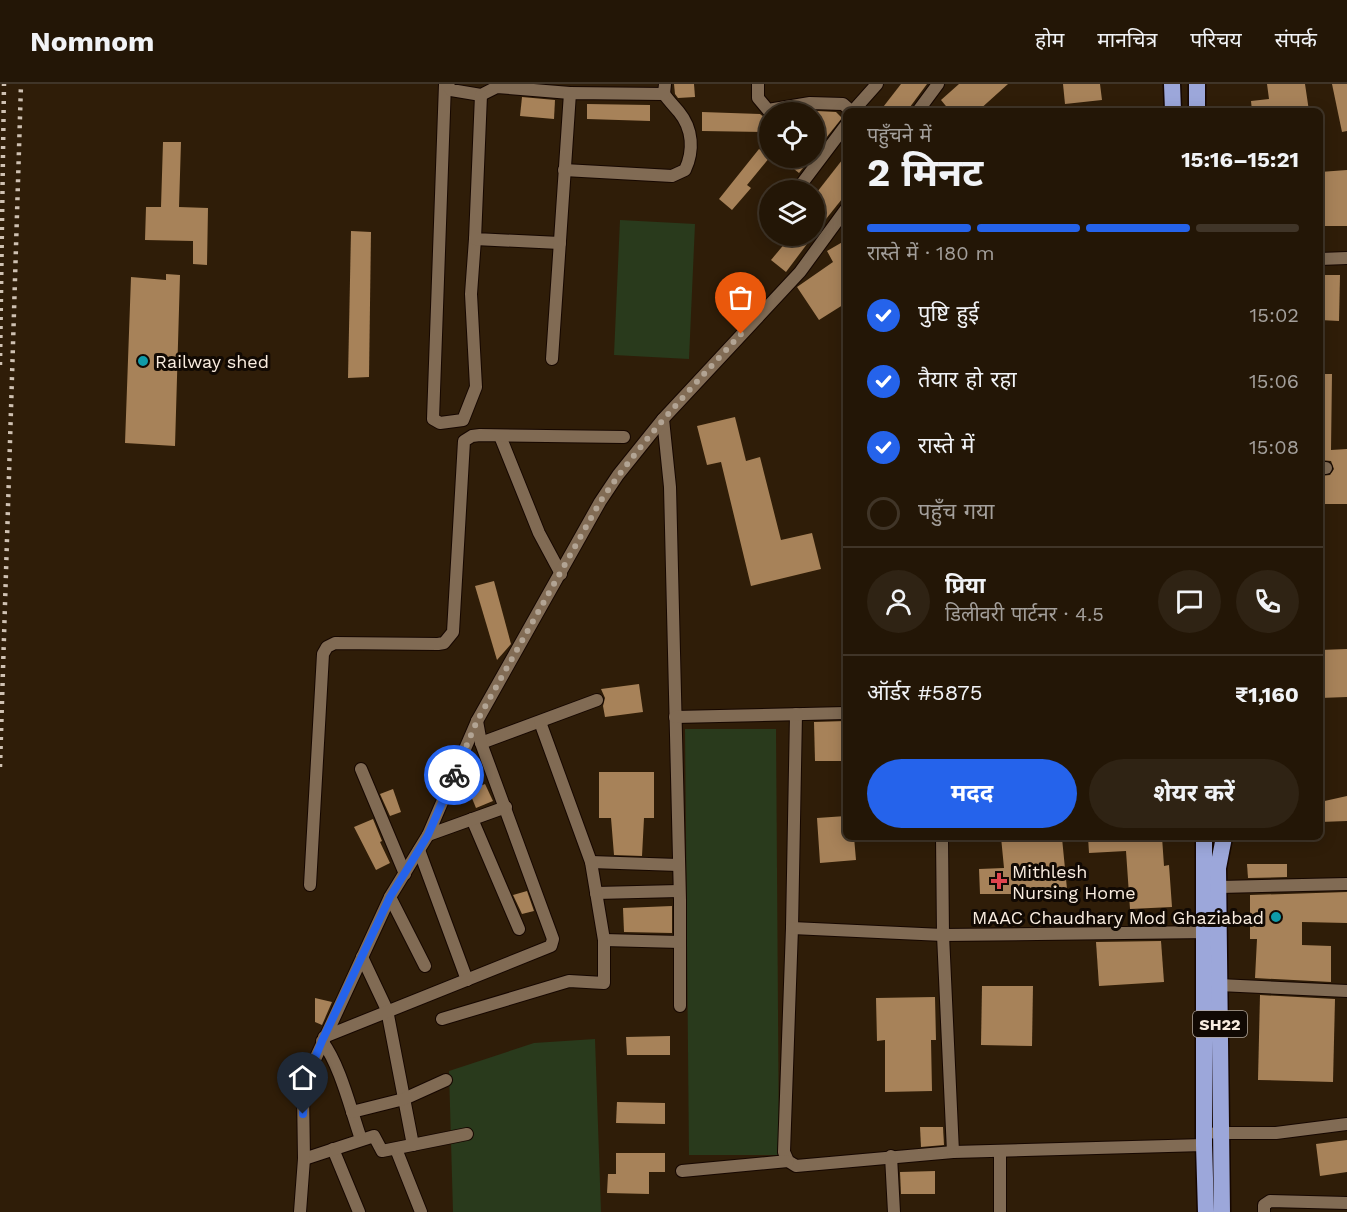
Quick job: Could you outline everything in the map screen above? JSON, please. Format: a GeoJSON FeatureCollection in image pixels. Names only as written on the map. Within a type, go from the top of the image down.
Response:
{"type":"FeatureCollection","features":[{"type":"Feature","properties":{"kind":"highway"},"geometry":{"type":"LineString","coordinates":[[1172,84],[1173,108]]}},
{"type":"Feature","properties":{"kind":"highway"},"geometry":{"type":"LineString","coordinates":[[1197,84],[1197,108]]}},
{"type":"Feature","properties":{"kind":"highway","name":"SH22"},"geometry":{"type":"LineString","coordinates":[[1204,840],[1211,932],[1219,986],[1222,1212]]}},
{"type":"Feature","properties":{"kind":"highway","name":"SH22"},"geometry":{"type":"LineString","coordinates":[[1206,1212],[1204,1138],[1211,932],[1219,887],[1218,868],[1223,840]]}},
{"type":"Feature","properties":{"kind":"street"},"geometry":{"type":"LineString","coordinates":[[446,84],[451,90],[481,95],[497,87],[570,93],[665,89],[687,124],[691,138],[690,153],[684,170],[672,176],[564,170]]}},
{"type":"Feature","properties":{"kind":"street"},"geometry":{"type":"LineString","coordinates":[[446,84],[433,419],[440,423],[463,420],[477,387],[471,294],[481,95]]}},
{"type":"Feature","properties":{"kind":"street"},"geometry":{"type":"LineString","coordinates":[[758,84],[758,98],[768,110],[810,103],[843,104],[848,108]]}},
{"type":"Feature","properties":{"kind":"street"},"geometry":{"type":"LineString","coordinates":[[855,108],[877,84]]}},
{"type":"Feature","properties":{"kind":"street"},"geometry":{"type":"LineString","coordinates":[[920,108],[938,84]]}},
{"type":"Feature","properties":{"kind":"street"},"geometry":{"type":"LineString","coordinates":[[552,359],[570,93]]}},
{"type":"Feature","properties":{"kind":"street"},"geometry":{"type":"LineString","coordinates":[[805,180],[843,129]]}},
{"type":"Feature","properties":{"kind":"street"},"geometry":{"type":"LineString","coordinates":[[300,1212],[304,1159],[305,1082],[390,897],[428,835],[477,721],[600,502],[618,475],[663,419],[800,272],[843,213]]}},
{"type":"Feature","properties":{"kind":"street"},"geometry":{"type":"LineString","coordinates":[[475,239],[560,243]]}},
{"type":"Feature","properties":{"kind":"street"},"geometry":{"type":"LineString","coordinates":[[1323,259],[1347,258]]}},
{"type":"Feature","properties":{"kind":"street"},"geometry":{"type":"LineString","coordinates":[[663,419],[670,487],[680,891],[680,1006]]}},
{"type":"Feature","properties":{"kind":"street"},"geometry":{"type":"LineString","coordinates":[[310,885],[323,654],[327,647],[335,643],[438,644],[449,639],[453,632],[464,441],[472,436],[624,437]]}},
{"type":"Feature","properties":{"kind":"street"},"geometry":{"type":"LineString","coordinates":[[500,436],[539,532],[561,574]]}},
{"type":"Feature","properties":{"kind":"street"},"geometry":{"type":"LineString","coordinates":[[482,743],[597,700]]}},
{"type":"Feature","properties":{"kind":"street"},"geometry":{"type":"LineString","coordinates":[[675,717],[843,713]]}},
{"type":"Feature","properties":{"kind":"street"},"geometry":{"type":"LineString","coordinates":[[796,714],[792,928],[784,1152],[788,1161],[796,1166],[891,1156],[1000,1152],[1204,1138],[1222,1133],[1276,1133],[1347,1124]]}},
{"type":"Feature","properties":{"kind":"street"},"geometry":{"type":"LineString","coordinates":[[323,1039],[387,1010],[546,950],[551,946],[553,939],[482,743],[477,721]]}},
{"type":"Feature","properties":{"kind":"street"},"geometry":{"type":"LineString","coordinates":[[442,1019],[569,981],[603,983],[604,940],[591,862],[540,722]]}},
{"type":"Feature","properties":{"kind":"street"},"geometry":{"type":"LineString","coordinates":[[361,769],[405,874]]}},
{"type":"Feature","properties":{"kind":"street"},"geometry":{"type":"LineString","coordinates":[[428,835],[506,807]]}},
{"type":"Feature","properties":{"kind":"street"},"geometry":{"type":"LineString","coordinates":[[472,819],[519,929]]}},
{"type":"Feature","properties":{"kind":"street"},"geometry":{"type":"LineString","coordinates":[[942,840],[943,935],[953,1152]]}},
{"type":"Feature","properties":{"kind":"street"},"geometry":{"type":"LineString","coordinates":[[419,850],[467,980]]}},
{"type":"Feature","properties":{"kind":"street"},"geometry":{"type":"LineString","coordinates":[[591,862],[678,865]]}},
{"type":"Feature","properties":{"kind":"street"},"geometry":{"type":"LineString","coordinates":[[1219,887],[1347,884]]}},
{"type":"Feature","properties":{"kind":"street"},"geometry":{"type":"LineString","coordinates":[[596,893],[680,891]]}},
{"type":"Feature","properties":{"kind":"street"},"geometry":{"type":"LineString","coordinates":[[390,897],[425,966]]}},
{"type":"Feature","properties":{"kind":"street"},"geometry":{"type":"LineString","coordinates":[[792,928],[943,935],[1211,932]]}},
{"type":"Feature","properties":{"kind":"street"},"geometry":{"type":"LineString","coordinates":[[604,940],[680,942]]}},
{"type":"Feature","properties":{"kind":"street"},"geometry":{"type":"LineString","coordinates":[[362,957],[387,1010],[413,1145]]}},
{"type":"Feature","properties":{"kind":"street"},"geometry":{"type":"LineString","coordinates":[[1219,986],[1347,991]]}},
{"type":"Feature","properties":{"kind":"street"},"geometry":{"type":"LineString","coordinates":[[323,1039],[361,1138]]}},
{"type":"Feature","properties":{"kind":"street"},"geometry":{"type":"LineString","coordinates":[[352,1112],[404,1099],[446,1080]]}},
{"type":"Feature","properties":{"kind":"street"},"geometry":{"type":"LineString","coordinates":[[304,1159],[361,1138],[374,1136],[382,1151],[467,1134]]}},
{"type":"Feature","properties":{"kind":"street"},"geometry":{"type":"LineString","coordinates":[[333,1149],[359,1212]]}},
{"type":"Feature","properties":{"kind":"street"},"geometry":{"type":"LineString","coordinates":[[396,1149],[421,1212]]}},
{"type":"Feature","properties":{"kind":"street"},"geometry":{"type":"LineString","coordinates":[[1000,1152],[1000,1212]]}},
{"type":"Feature","properties":{"kind":"street"},"geometry":{"type":"LineString","coordinates":[[891,1156],[894,1212]]}},
{"type":"Feature","properties":{"kind":"street"},"geometry":{"type":"LineString","coordinates":[[682,1171],[788,1161]]}},
{"type":"Feature","properties":{"kind":"street"},"geometry":{"type":"LineString","coordinates":[[1264,1212],[1264,1205],[1270,1201],[1347,1203]]}},
{"type":"Feature","properties":{"kind":"green space"},"geometry":{"type":"Polygon","coordinates":[[[620,220],[695,224],[689,359],[614,355],[620,220]]]}},
{"type":"Feature","properties":{"kind":"green space"},"geometry":{"type":"Polygon","coordinates":[[[685,729],[776,729],[779,1155],[689,1155],[685,729]]]}},
{"type":"Feature","properties":{"kind":"green space"},"geometry":{"type":"Polygon","coordinates":[[[595,1039],[601,1212],[453,1212],[449,1071],[534,1043],[595,1039]]]}},
{"type":"Feature","properties":{"kind":"building"},"geometry":{"type":"Polygon","coordinates":[[[674,84],[694,84],[695,97],[678,98],[674,84]]]}},
{"type":"Feature","properties":{"kind":"building"},"geometry":{"type":"Polygon","coordinates":[[[901,84],[927,84],[909,108],[882,108],[901,84]]]}},
{"type":"Feature","properties":{"kind":"building"},"geometry":{"type":"Polygon","coordinates":[[[959,84],[1008,84],[981,108],[948,108],[941,100],[959,84]]]}},
{"type":"Feature","properties":{"kind":"building"},"geometry":{"type":"Polygon","coordinates":[[[1063,84],[1100,84],[1102,100],[1065,104],[1063,84]]]}},
{"type":"Feature","properties":{"kind":"building"},"geometry":{"type":"Polygon","coordinates":[[[1267,84],[1305,84],[1309,108],[1252,108],[1251,101],[1269,99],[1267,84]]]}},
{"type":"Feature","properties":{"kind":"building"},"geometry":{"type":"Polygon","coordinates":[[[1332,84],[1347,84],[1347,131],[1342,132],[1332,84]]]}},
{"type":"Feature","properties":{"kind":"building"},"geometry":{"type":"Polygon","coordinates":[[[522,97],[555,100],[554,119],[520,116],[522,97]]]}},
{"type":"Feature","properties":{"kind":"building"},"geometry":{"type":"Polygon","coordinates":[[[587,104],[650,105],[650,121],[587,119],[587,104]]]}},
{"type":"Feature","properties":{"kind":"building"},"geometry":{"type":"Polygon","coordinates":[[[825,111],[836,112],[842,118],[825,139],[825,111]]]}},
{"type":"Feature","properties":{"kind":"building"},"geometry":{"type":"Polygon","coordinates":[[[702,112],[759,114],[759,132],[702,131],[702,112]]]}},
{"type":"Feature","properties":{"kind":"building"},"geometry":{"type":"Polygon","coordinates":[[[163,142],[181,142],[179,207],[208,208],[207,265],[193,264],[193,241],[145,240],[146,207],[161,207],[163,142]]]}},
{"type":"Feature","properties":{"kind":"building"},"geometry":{"type":"Polygon","coordinates":[[[759,149],[759,168],[761,168],[747,185],[751,188],[732,210],[719,199],[759,149]]]}},
{"type":"Feature","properties":{"kind":"building"},"geometry":{"type":"Polygon","coordinates":[[[843,159],[843,198],[825,220],[825,182],[843,159]]]}},
{"type":"Feature","properties":{"kind":"building"},"geometry":{"type":"Polygon","coordinates":[[[793,168],[803,168],[799,173],[793,168]]]}},
{"type":"Feature","properties":{"kind":"building"},"geometry":{"type":"Polygon","coordinates":[[[1347,170],[1347,226],[1323,226],[1323,172],[1347,170]]]}},
{"type":"Feature","properties":{"kind":"building"},"geometry":{"type":"Polygon","coordinates":[[[351,231],[371,232],[369,377],[348,378],[351,231]]]}},
{"type":"Feature","properties":{"kind":"building"},"geometry":{"type":"Polygon","coordinates":[[[843,242],[843,305],[819,320],[797,287],[833,262],[827,251],[843,242]]]}},
{"type":"Feature","properties":{"kind":"building"},"geometry":{"type":"Polygon","coordinates":[[[783,246],[806,246],[786,272],[771,260],[783,246]]]}},
{"type":"Feature","properties":{"kind":"building"},"geometry":{"type":"Polygon","coordinates":[[[166,274],[180,275],[175,446],[125,443],[131,277],[166,280],[166,274]]]}},
{"type":"Feature","properties":{"kind":"building"},"geometry":{"type":"Polygon","coordinates":[[[1323,275],[1340,275],[1339,321],[1323,320],[1323,275]]]}},
{"type":"Feature","properties":{"kind":"building"},"geometry":{"type":"Polygon","coordinates":[[[1323,374],[1332,374],[1331,450],[1347,449],[1347,504],[1323,504],[1323,476],[1330,475],[1334,469],[1331,461],[1323,460],[1323,374]]]}},
{"type":"Feature","properties":{"kind":"building"},"geometry":{"type":"Polygon","coordinates":[[[735,417],[746,461],[760,457],[781,540],[812,533],[821,569],[751,586],[721,462],[707,465],[697,426],[735,417]]]}},
{"type":"Feature","properties":{"kind":"building"},"geometry":{"type":"Polygon","coordinates":[[[494,581],[511,644],[497,660],[475,586],[494,581]]]}},
{"type":"Feature","properties":{"kind":"building"},"geometry":{"type":"Polygon","coordinates":[[[1347,649],[1347,697],[1323,698],[1323,650],[1347,649]]]}},
{"type":"Feature","properties":{"kind":"building"},"geometry":{"type":"Polygon","coordinates":[[[639,684],[643,712],[605,717],[603,706],[605,698],[601,689],[639,684]]]}},
{"type":"Feature","properties":{"kind":"building"},"geometry":{"type":"Polygon","coordinates":[[[843,721],[843,761],[815,761],[814,722],[843,721]]]}},
{"type":"Feature","properties":{"kind":"building"},"geometry":{"type":"Polygon","coordinates":[[[599,772],[654,772],[654,818],[644,818],[642,856],[614,855],[611,818],[599,818],[599,772]]]}},
{"type":"Feature","properties":{"kind":"building"},"geometry":{"type":"Polygon","coordinates":[[[485,784],[493,801],[476,808],[469,791],[485,784]]]}},
{"type":"Feature","properties":{"kind":"building"},"geometry":{"type":"Polygon","coordinates":[[[393,789],[401,812],[390,816],[380,794],[393,789]]]}},
{"type":"Feature","properties":{"kind":"building"},"geometry":{"type":"Polygon","coordinates":[[[1347,796],[1347,821],[1323,822],[1323,801],[1347,796]]]}},
{"type":"Feature","properties":{"kind":"building"},"geometry":{"type":"Polygon","coordinates":[[[843,816],[843,840],[854,840],[856,860],[820,863],[817,818],[843,816]]]}},
{"type":"Feature","properties":{"kind":"building"},"geometry":{"type":"Polygon","coordinates":[[[373,819],[390,863],[376,870],[354,827],[373,819]]]}},
{"type":"Feature","properties":{"kind":"building"},"geometry":{"type":"Polygon","coordinates":[[[1001,840],[1062,840],[1067,889],[1020,892],[1020,894],[980,894],[979,869],[1004,868],[1001,840]]]}},
{"type":"Feature","properties":{"kind":"building"},"geometry":{"type":"Polygon","coordinates":[[[1088,840],[1162,840],[1164,866],[1169,865],[1172,907],[1130,909],[1126,851],[1089,853],[1088,840]]]}},
{"type":"Feature","properties":{"kind":"building"},"geometry":{"type":"Polygon","coordinates":[[[1247,864],[1287,864],[1287,877],[1248,878],[1247,864]]]}},
{"type":"Feature","properties":{"kind":"building"},"geometry":{"type":"Polygon","coordinates":[[[527,891],[534,911],[522,914],[513,895],[527,891]]]}},
{"type":"Feature","properties":{"kind":"building"},"geometry":{"type":"Polygon","coordinates":[[[1347,892],[1347,923],[1302,922],[1302,945],[1331,946],[1331,982],[1255,978],[1257,939],[1250,939],[1250,895],[1347,892]]]}},
{"type":"Feature","properties":{"kind":"building"},"geometry":{"type":"Polygon","coordinates":[[[672,906],[672,933],[624,932],[623,908],[672,906]]]}},
{"type":"Feature","properties":{"kind":"building"},"geometry":{"type":"Polygon","coordinates":[[[1161,941],[1164,982],[1099,986],[1096,942],[1161,941]]]}},
{"type":"Feature","properties":{"kind":"building"},"geometry":{"type":"Polygon","coordinates":[[[982,986],[1033,986],[1032,1046],[981,1045],[982,986]]]}},
{"type":"Feature","properties":{"kind":"building"},"geometry":{"type":"Polygon","coordinates":[[[1260,995],[1335,999],[1333,1082],[1258,1080],[1260,995]]]}},
{"type":"Feature","properties":{"kind":"building"},"geometry":{"type":"Polygon","coordinates":[[[935,997],[936,1040],[931,1040],[932,1091],[885,1092],[885,1040],[877,1041],[876,998],[935,997]]]}},
{"type":"Feature","properties":{"kind":"building"},"geometry":{"type":"Polygon","coordinates":[[[315,998],[332,1002],[322,1025],[315,1022],[315,998]]]}},
{"type":"Feature","properties":{"kind":"building"},"geometry":{"type":"Polygon","coordinates":[[[670,1036],[670,1055],[627,1055],[626,1037],[670,1036]]]}},
{"type":"Feature","properties":{"kind":"building"},"geometry":{"type":"Polygon","coordinates":[[[617,1102],[665,1103],[665,1124],[616,1123],[617,1102]]]}},
{"type":"Feature","properties":{"kind":"building"},"geometry":{"type":"Polygon","coordinates":[[[920,1127],[943,1127],[944,1145],[921,1147],[920,1127]]]}},
{"type":"Feature","properties":{"kind":"building"},"geometry":{"type":"Polygon","coordinates":[[[1347,1140],[1347,1172],[1320,1176],[1316,1144],[1347,1140]]]}},
{"type":"Feature","properties":{"kind":"building"},"geometry":{"type":"Polygon","coordinates":[[[616,1153],[665,1153],[665,1172],[649,1172],[649,1194],[607,1193],[608,1174],[616,1174],[616,1153]]]}},
{"type":"Feature","properties":{"kind":"building"},"geometry":{"type":"Polygon","coordinates":[[[935,1171],[935,1194],[901,1194],[900,1172],[935,1171]]]}},
{"type":"Feature","properties":{"kind":"railway"},"geometry":{"type":"LineString","coordinates":[[0,365],[4,84]]}},
{"type":"Feature","properties":{"kind":"railway"},"geometry":{"type":"LineString","coordinates":[[0,767],[21,84]]}},
{"type":"Feature","properties":{"kind":"way so far"},"geometry":{"type":"LineString","coordinates":[[454,775],[477,721],[600,502],[618,475],[663,419],[741,334]]}},
{"type":"Feature","properties":{"kind":"place","name":"Railway shed"},"geometry":{"type":"Point","coordinates":[143,361]}},
{"type":"Feature","properties":{"kind":"place","name":"Mithlesh Nursing Home"},"geometry":{"type":"Point","coordinates":[999,881]}},
{"type":"Feature","properties":{"kind":"place","name":"MAAC Chaudhary Mod Ghaziabad"},"geometry":{"type":"Point","coordinates":[1276,917]}},
{"type":"Feature","properties":{"kind":"route"},"geometry":{"type":"LineString","coordinates":[[303,1114],[305,1082],[322,1041],[390,897],[428,835],[454,775]]}}]}
